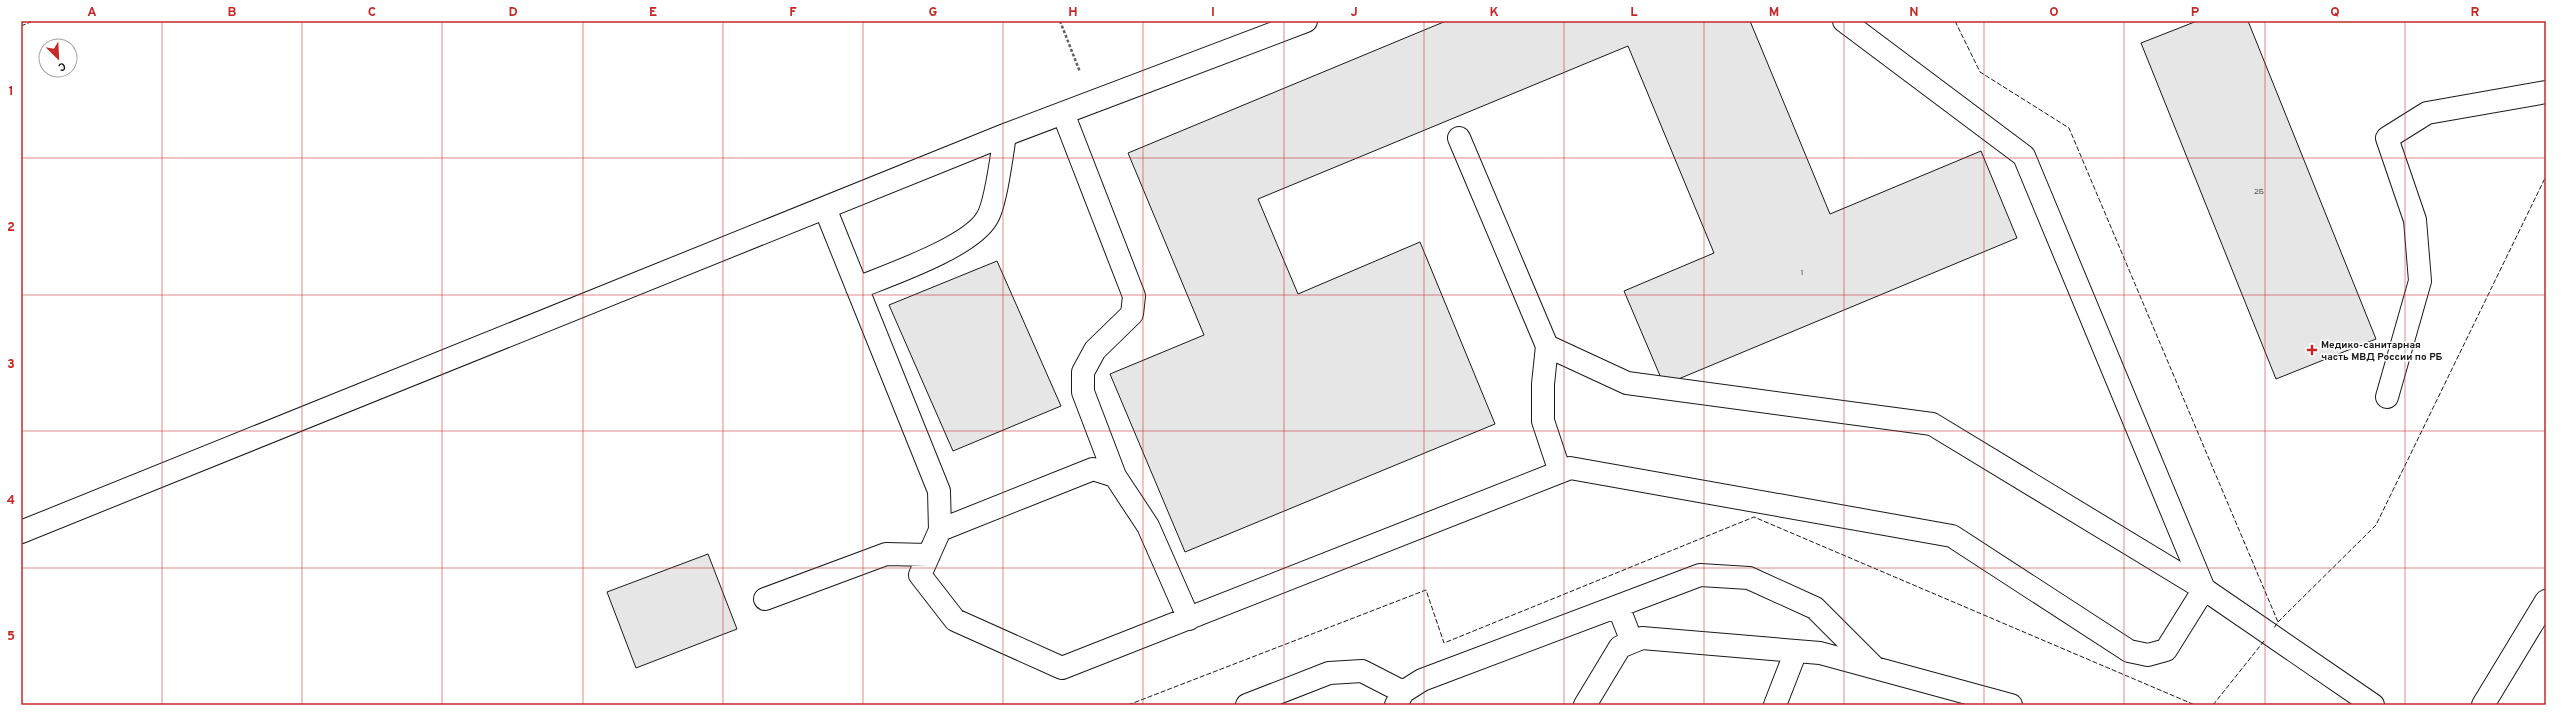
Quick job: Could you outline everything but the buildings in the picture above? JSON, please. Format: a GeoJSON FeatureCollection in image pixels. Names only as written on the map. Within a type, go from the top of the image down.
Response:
{"type":"FeatureCollection","features":[{"type":"Feature","properties":{"kind":"main road"},"geometry":{"type":"LineString","coordinates":[[21,532],[1005,135],[1306,21]]}},
{"type":"Feature","properties":{"kind":"main road"},"geometry":{"type":"LineString","coordinates":[[1844,21],[2024,156],[2204,589]]}},
{"type":"Feature","properties":{"kind":"main road"},"geometry":{"type":"LineString","coordinates":[[2387,397],[2420,281],[2415,220],[2387,138],[2427,113],[2546,92]]}},
{"type":"Feature","properties":{"kind":"main road"},"geometry":{"type":"LineString","coordinates":[[1063,113],[1134,296],[1132,314],[1095,350],[1083,372],[1083,392],[1115,476],[1148,526],[1189,619]]}},
{"type":"Feature","properties":{"kind":"main road"},"geometry":{"type":"LineString","coordinates":[[858,288],[931,257],[971,235],[988,218],[1005,135]]}},
{"type":"Feature","properties":{"kind":"main road"},"geometry":{"type":"LineString","coordinates":[[1459,138],[1548,346],[1543,384],[1543,421],[1560,472]]}},
{"type":"Feature","properties":{"kind":"main road"},"geometry":{"type":"LineString","coordinates":[[825,208],[939,491],[940,530],[920,575],[955,620],[1062,668],[1570,468],[1952,536],[2129,651],[2148,655],[2166,650],[2204,589]]}},
{"type":"Feature","properties":{"kind":"main road"},"geometry":{"type":"LineString","coordinates":[[1548,346],[1627,383],[1932,424],[2204,589],[2373,705]]}},
{"type":"Feature","properties":{"kind":"main road"},"geometry":{"type":"LineString","coordinates":[[940,530],[1093,469],[1115,476]]}},
{"type":"Feature","properties":{"kind":"main road"},"geometry":{"type":"LineString","coordinates":[[765,599],[886,554],[930,555]]}},
{"type":"Feature","properties":{"kind":"main road"},"geometry":{"type":"LineString","coordinates":[[1247,705],[1329,673],[1362,671],[1400,698],[1422,680],[1700,575],[1749,578],[1815,608],[1874,667]]}},
{"type":"Feature","properties":{"kind":"main road"},"geometry":{"type":"LineString","coordinates":[[2483,705],[2546,601]]}},
{"type":"Feature","properties":{"kind":"main road"},"geometry":{"type":"LineString","coordinates":[[1618,606],[1632,642]]}},
{"type":"Feature","properties":{"kind":"main road"},"geometry":{"type":"LineString","coordinates":[[1585,705],[1620,647],[1642,638],[1820,653],[2011,705]]}},
{"type":"Feature","properties":{"kind":"main road"},"geometry":{"type":"LineString","coordinates":[[1774,705],[1796,651]]}},
{"type":"Feature","properties":{"kind":"path"},"geometry":{"type":"LineString","coordinates":[[1060,21],[1092,102]]}},
{"type":"Feature","properties":{"kind":"fence"},"geometry":{"type":"LineString","coordinates":[[21,26],[33,21]]}},
{"type":"Feature","properties":{"kind":"fence"},"geometry":{"type":"LineString","coordinates":[[1955,21],[1980,72],[2069,128],[2278,622],[2274,628]]}},
{"type":"Feature","properties":{"kind":"fence"},"geometry":{"type":"LineString","coordinates":[[2278,622],[2376,525],[2546,176]]}},
{"type":"Feature","properties":{"kind":"fence"},"geometry":{"type":"LineString","coordinates":[[1128,705],[1426,590],[1444,643],[1754,517],[2195,705]]}},
{"type":"Feature","properties":{"kind":"fence"},"geometry":{"type":"LineString","coordinates":[[2213,705],[2264,641]]}},
{"type":"Feature","properties":{"kind":"place","name":"Медико-санитарная часть МВД России по РБ"},"geometry":{"type":"Point","coordinates":[2312,350]}}]}
